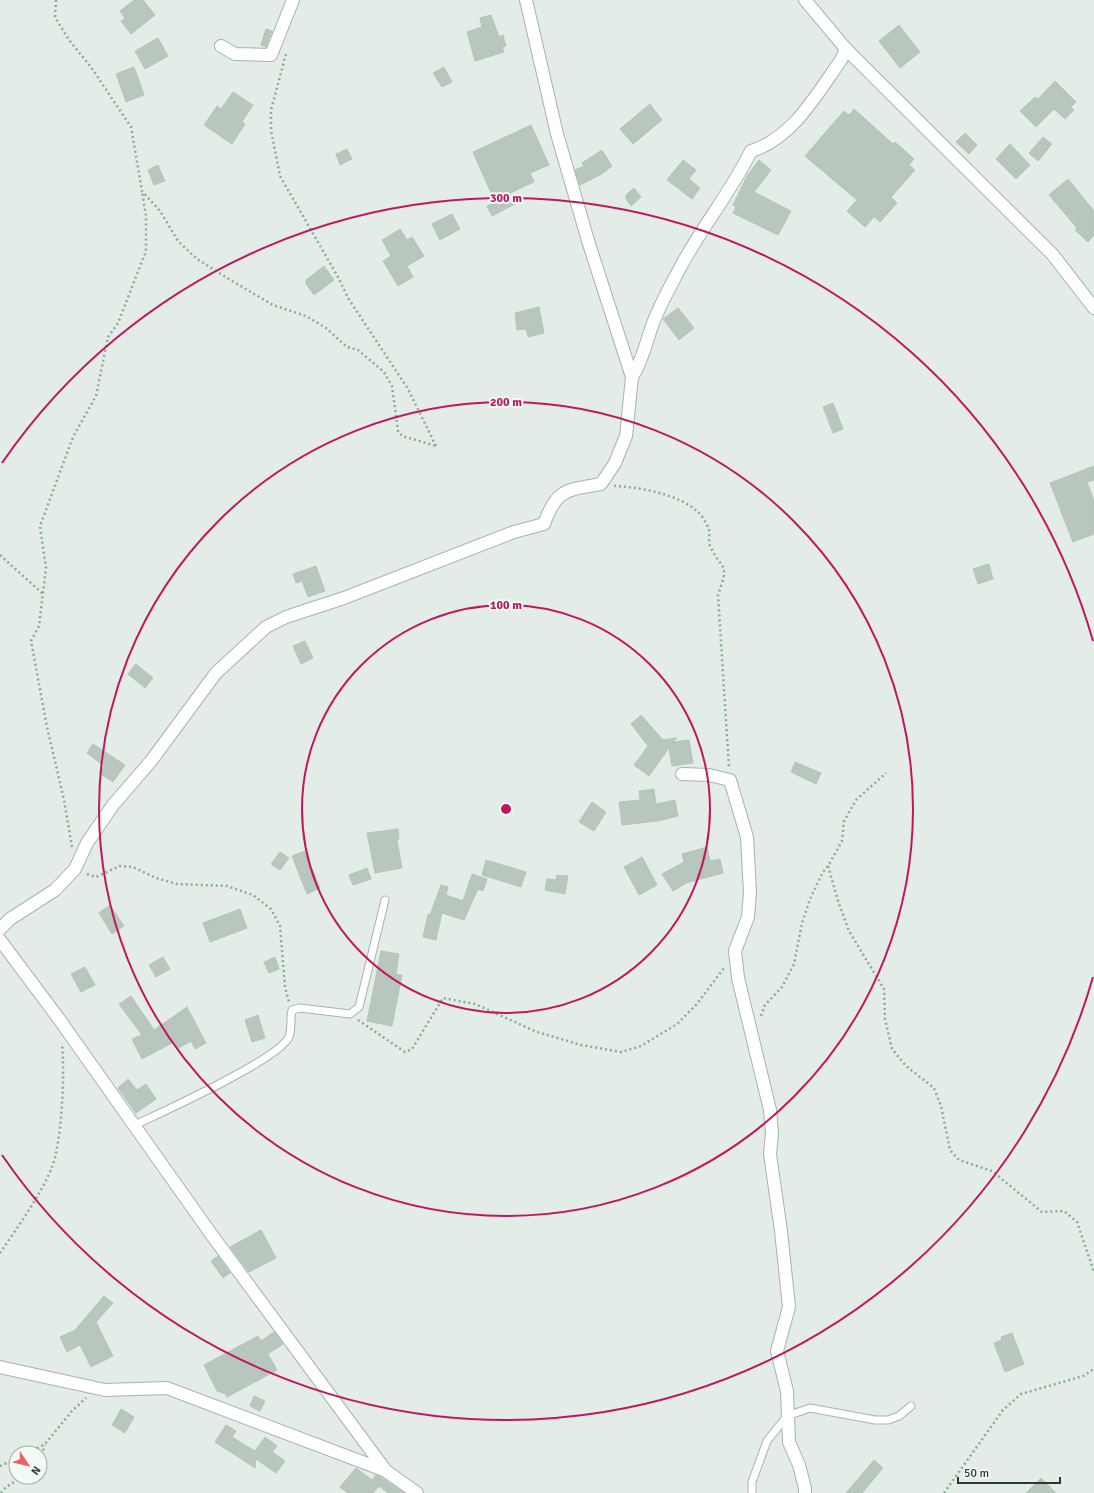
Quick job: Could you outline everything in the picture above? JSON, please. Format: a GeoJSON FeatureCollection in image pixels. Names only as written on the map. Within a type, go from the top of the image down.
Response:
{"type":"FeatureCollection","features":[{"type":"Feature","properties":{"kind":"street"},"geometry":{"type":"LineString","coordinates":[[221,46],[235,54],[272,55],[293,0]]}},
{"type":"Feature","properties":{"kind":"street"},"geometry":{"type":"LineString","coordinates":[[0,929],[10,919],[55,890],[75,869],[87,843],[113,805],[151,761],[216,673],[266,627],[286,617],[344,598],[514,532],[544,524],[550,507],[564,491],[601,484],[615,464],[626,436],[632,377],[589,244],[557,134],[526,0]]}},
{"type":"Feature","properties":{"kind":"street"},"geometry":{"type":"LineString","coordinates":[[805,0],[846,49],[1053,255],[1094,308]]}},
{"type":"Feature","properties":{"kind":"street"},"geometry":{"type":"LineString","coordinates":[[632,377],[638,368],[652,325],[688,251],[718,207],[751,151],[765,147],[776,140],[797,120],[841,60],[846,49]]}},
{"type":"Feature","properties":{"kind":"street"},"geometry":{"type":"LineString","coordinates":[[682,774],[709,775],[730,780],[747,837],[750,892],[748,917],[735,951],[738,978],[770,1110],[772,1134],[770,1154],[781,1231],[789,1307],[777,1351],[786,1391],[789,1442],[799,1465],[805,1488],[804,1493]]}},
{"type":"Feature","properties":{"kind":"street"},"geometry":{"type":"LineString","coordinates":[[0,940],[135,1125],[211,1234],[386,1471]]}},
{"type":"Feature","properties":{"kind":"street"},"geometry":{"type":"LineString","coordinates":[[0,1367],[105,1390],[167,1388],[386,1471],[417,1493]]}},
{"type":"Feature","properties":{"kind":"lane"},"geometry":{"type":"LineString","coordinates":[[135,1125],[231,1077],[276,1051],[289,1036],[292,1010],[300,1008],[350,1014],[359,1007],[385,900]]}},
{"type":"Feature","properties":{"kind":"lane"},"geometry":{"type":"LineString","coordinates":[[752,1493],[752,1482],[767,1441],[787,1416],[810,1408],[875,1420],[888,1420],[899,1416],[911,1406]]}},
{"type":"Feature","properties":{"kind":"path"},"geometry":{"type":"LineString","coordinates":[[56,0],[55,17],[69,40],[91,66],[131,127],[146,216],[146,251],[118,323],[108,337],[96,396],[73,437],[40,526],[46,568],[40,626],[31,641],[64,800],[75,869],[96,877],[120,866],[133,867],[156,878],[177,884],[227,886],[254,895],[270,909],[280,926],[285,987],[292,1010]]}},
{"type":"Feature","properties":{"kind":"path"},"geometry":{"type":"LineString","coordinates":[[142,191],[160,211],[178,241],[197,259],[273,305],[306,316],[313,320],[326,328],[347,347],[358,350],[384,372],[392,386],[398,431],[402,436],[436,446],[408,389],[348,298],[338,277],[280,176],[271,130],[271,110],[287,53]]}},
{"type":"Feature","properties":{"kind":"path"},"geometry":{"type":"LineString","coordinates":[[601,484],[652,490],[681,502],[698,512],[708,529],[709,544],[725,567],[725,577],[718,595],[721,620],[720,638],[726,692],[727,745],[730,780]]}},
{"type":"Feature","properties":{"kind":"path"},"geometry":{"type":"LineString","coordinates":[[0,555],[43,594]]}},
{"type":"Feature","properties":{"kind":"path"},"geometry":{"type":"LineString","coordinates":[[753,1042],[765,1005],[782,987],[794,964],[802,923],[810,899],[823,872],[842,841],[844,821],[856,800],[886,773]]}},
{"type":"Feature","properties":{"kind":"path"},"geometry":{"type":"LineString","coordinates":[[828,866],[838,901],[850,931],[884,989],[885,1019],[892,1049],[906,1066],[934,1088],[941,1106],[950,1150],[959,1160],[992,1170],[1042,1212],[1064,1211],[1077,1222],[1094,1272]]}},
{"type":"Feature","properties":{"kind":"path"},"geometry":{"type":"LineString","coordinates":[[350,1014],[405,1052],[412,1049],[443,998],[475,1004],[537,1032],[573,1043],[621,1052],[641,1046],[677,1024],[696,1005],[735,951]]}},
{"type":"Feature","properties":{"kind":"path"},"geometry":{"type":"LineString","coordinates":[[0,1253],[23,1220],[52,1167],[60,1116],[63,1056],[62,1041]]}},
{"type":"Feature","properties":{"kind":"path"},"geometry":{"type":"LineString","coordinates":[[944,1493],[1003,1410],[1021,1394],[1083,1376],[1094,1369]]}},
{"type":"Feature","properties":{"kind":"path"},"geometry":{"type":"LineString","coordinates":[[45,1444],[72,1410],[84,1400],[105,1390]]}},
{"type":"Feature","properties":{"kind":"path"},"geometry":{"type":"LineString","coordinates":[[1,1493],[9,1485]]}},
{"type":"Feature","properties":{"kind":"building"},"geometry":{"type":"Polygon","coordinates":[[[134,0],[143,0],[155,15],[131,34],[121,21],[125,18],[120,11],[134,0]]]}},
{"type":"Feature","properties":{"kind":"building"},"geometry":{"type":"Polygon","coordinates":[[[491,15],[499,37],[503,35],[506,46],[502,47],[504,52],[475,61],[467,32],[482,27],[480,18],[491,15]]]}},
{"type":"Feature","properties":{"kind":"building"},"geometry":{"type":"Polygon","coordinates":[[[899,25],[920,52],[900,68],[879,41],[899,25]]]}},
{"type":"Feature","properties":{"kind":"building"},"geometry":{"type":"Polygon","coordinates":[[[266,29],[272,31],[266,47],[261,45],[266,29]]]}},
{"type":"Feature","properties":{"kind":"building"},"geometry":{"type":"Polygon","coordinates":[[[158,38],[168,56],[145,69],[135,51],[158,38]]]}},
{"type":"Feature","properties":{"kind":"building"},"geometry":{"type":"Polygon","coordinates":[[[134,67],[144,95],[126,102],[116,74],[134,67]]]}},
{"type":"Feature","properties":{"kind":"building"},"geometry":{"type":"Polygon","coordinates":[[[444,67],[452,82],[442,87],[433,73],[444,67]]]}},
{"type":"Feature","properties":{"kind":"building"},"geometry":{"type":"Polygon","coordinates":[[[1055,81],[1076,102],[1071,107],[1074,110],[1065,119],[1054,109],[1036,127],[1020,111],[1035,97],[1038,99],[1055,81]]]}},
{"type":"Feature","properties":{"kind":"building"},"geometry":{"type":"Polygon","coordinates":[[[233,92],[253,105],[242,122],[245,124],[232,144],[204,125],[217,106],[221,109],[233,92]]]}},
{"type":"Feature","properties":{"kind":"building"},"geometry":{"type":"Polygon","coordinates":[[[650,104],[662,120],[633,144],[620,129],[650,104]]]}},
{"type":"Feature","properties":{"kind":"building"},"geometry":{"type":"Polygon","coordinates":[[[854,109],[893,144],[895,142],[914,159],[909,165],[915,170],[891,197],[897,203],[880,222],[874,217],[865,227],[847,211],[857,200],[805,156],[844,111],[849,115],[854,109]]]}},
{"type":"Feature","properties":{"kind":"building"},"geometry":{"type":"Polygon","coordinates":[[[531,125],[549,165],[530,173],[534,182],[510,193],[515,204],[492,216],[487,206],[495,202],[473,152],[531,125]]]}},
{"type":"Feature","properties":{"kind":"building"},"geometry":{"type":"Polygon","coordinates":[[[965,133],[977,145],[969,154],[956,142],[965,133]]]}},
{"type":"Feature","properties":{"kind":"building"},"geometry":{"type":"Polygon","coordinates":[[[1043,137],[1052,144],[1038,161],[1029,153],[1043,137]]]}},
{"type":"Feature","properties":{"kind":"building"},"geometry":{"type":"Polygon","coordinates":[[[1010,144],[1030,165],[1016,179],[996,159],[1010,144]]]}},
{"type":"Feature","properties":{"kind":"building"},"geometry":{"type":"Polygon","coordinates":[[[347,149],[352,159],[340,165],[336,154],[347,149]]]}},
{"type":"Feature","properties":{"kind":"building"},"geometry":{"type":"Polygon","coordinates":[[[602,150],[612,166],[602,174],[580,185],[575,170],[584,166],[582,163],[602,150]]]}},
{"type":"Feature","properties":{"kind":"building"},"geometry":{"type":"Polygon","coordinates":[[[683,160],[696,170],[689,179],[700,188],[692,199],[667,180],[683,160]]]}},
{"type":"Feature","properties":{"kind":"building"},"geometry":{"type":"Polygon","coordinates":[[[759,160],[771,170],[754,192],[791,211],[778,235],[733,213],[736,207],[733,205],[747,176],[759,160]]]}},
{"type":"Feature","properties":{"kind":"building"},"geometry":{"type":"Polygon","coordinates":[[[158,165],[165,181],[154,185],[148,170],[158,165]]]}},
{"type":"Feature","properties":{"kind":"building"},"geometry":{"type":"Polygon","coordinates":[[[1068,179],[1094,211],[1094,235],[1088,242],[1075,230],[1077,228],[1049,195],[1068,179]]]}},
{"type":"Feature","properties":{"kind":"building"},"geometry":{"type":"Polygon","coordinates":[[[634,188],[641,197],[631,206],[626,199],[626,195],[634,188]]]}},
{"type":"Feature","properties":{"kind":"building"},"geometry":{"type":"Polygon","coordinates":[[[452,214],[460,229],[440,240],[432,224],[452,214]]]}},
{"type":"Feature","properties":{"kind":"building"},"geometry":{"type":"Polygon","coordinates":[[[400,229],[407,240],[412,237],[424,256],[407,266],[413,277],[398,286],[383,261],[391,256],[382,240],[400,229]]]}},
{"type":"Feature","properties":{"kind":"building"},"geometry":{"type":"Polygon","coordinates":[[[324,266],[334,280],[314,295],[306,284],[306,280],[324,266]]]}},
{"type":"Feature","properties":{"kind":"building"},"geometry":{"type":"Polygon","coordinates":[[[539,307],[544,333],[528,337],[526,329],[517,330],[515,313],[539,307]]]}},
{"type":"Feature","properties":{"kind":"building"},"geometry":{"type":"Polygon","coordinates":[[[678,308],[694,328],[679,340],[663,319],[678,308]]]}},
{"type":"Feature","properties":{"kind":"building"},"geometry":{"type":"Polygon","coordinates":[[[833,403],[843,429],[833,433],[823,407],[833,403]]]}},
{"type":"Feature","properties":{"kind":"building"},"geometry":{"type":"Polygon","coordinates":[[[1094,466],[1094,480],[1087,482],[1094,501],[1094,534],[1073,542],[1050,483],[1094,466]]]}},
{"type":"Feature","properties":{"kind":"building"},"geometry":{"type":"Polygon","coordinates":[[[989,564],[993,579],[978,584],[973,569],[989,564]]]}},
{"type":"Feature","properties":{"kind":"building"},"geometry":{"type":"Polygon","coordinates":[[[316,566],[325,591],[308,597],[302,581],[296,583],[293,574],[316,566]]]}},
{"type":"Feature","properties":{"kind":"building"},"geometry":{"type":"Polygon","coordinates":[[[305,641],[313,658],[301,664],[293,646],[305,641]]]}},
{"type":"Feature","properties":{"kind":"building"},"geometry":{"type":"Polygon","coordinates":[[[136,664],[153,678],[145,688],[128,674],[136,664]]]}},
{"type":"Feature","properties":{"kind":"building"},"geometry":{"type":"Polygon","coordinates":[[[641,715],[663,740],[677,738],[673,742],[689,740],[693,763],[672,766],[669,748],[649,776],[634,765],[648,746],[631,724],[641,715]]]}},
{"type":"Feature","properties":{"kind":"building"},"geometry":{"type":"Polygon","coordinates":[[[93,744],[125,765],[113,782],[99,773],[104,766],[87,753],[93,744]]]}},
{"type":"Feature","properties":{"kind":"building"},"geometry":{"type":"Polygon","coordinates":[[[795,762],[821,773],[816,784],[791,772],[795,762]]]}},
{"type":"Feature","properties":{"kind":"building"},"geometry":{"type":"Polygon","coordinates":[[[654,789],[656,804],[675,800],[678,816],[658,821],[622,825],[619,802],[640,800],[639,791],[654,789]]]}},
{"type":"Feature","properties":{"kind":"building"},"geometry":{"type":"Polygon","coordinates":[[[592,802],[606,812],[594,831],[579,822],[592,802]]]}},
{"type":"Feature","properties":{"kind":"building"},"geometry":{"type":"Polygon","coordinates":[[[398,829],[399,839],[397,840],[402,868],[375,873],[367,833],[398,829]]]}},
{"type":"Feature","properties":{"kind":"building"},"geometry":{"type":"Polygon","coordinates":[[[707,847],[710,861],[720,859],[723,873],[686,883],[673,891],[662,874],[684,862],[682,854],[707,847]]]}},
{"type":"Feature","properties":{"kind":"building"},"geometry":{"type":"Polygon","coordinates":[[[305,851],[320,888],[307,894],[292,856],[305,851]]]}},
{"type":"Feature","properties":{"kind":"building"},"geometry":{"type":"Polygon","coordinates":[[[280,852],[289,858],[280,870],[271,864],[280,852]]]}},
{"type":"Feature","properties":{"kind":"building"},"geometry":{"type":"Polygon","coordinates":[[[642,857],[657,885],[639,895],[624,867],[642,857]]]}},
{"type":"Feature","properties":{"kind":"building"},"geometry":{"type":"Polygon","coordinates":[[[486,860],[526,872],[521,887],[482,875],[486,860]]]}},
{"type":"Feature","properties":{"kind":"building"},"geometry":{"type":"Polygon","coordinates":[[[367,868],[371,879],[353,885],[349,875],[367,868]]]}},
{"type":"Feature","properties":{"kind":"building"},"geometry":{"type":"Polygon","coordinates":[[[472,874],[487,879],[483,891],[478,889],[464,920],[442,913],[436,940],[423,937],[428,914],[430,915],[441,885],[448,887],[446,895],[463,901],[472,874]]]}},
{"type":"Feature","properties":{"kind":"building"},"geometry":{"type":"Polygon","coordinates":[[[557,875],[568,876],[565,894],[545,890],[547,879],[556,880],[557,875]]]}},
{"type":"Feature","properties":{"kind":"building"},"geometry":{"type":"Polygon","coordinates":[[[110,905],[124,926],[112,934],[99,913],[110,905]]]}},
{"type":"Feature","properties":{"kind":"building"},"geometry":{"type":"Polygon","coordinates":[[[240,909],[247,928],[210,942],[203,923],[240,909]]]}},
{"type":"Feature","properties":{"kind":"building"},"geometry":{"type":"Polygon","coordinates":[[[381,951],[399,954],[396,974],[402,975],[392,1026],[367,1021],[381,951]]]}},
{"type":"Feature","properties":{"kind":"building"},"geometry":{"type":"Polygon","coordinates":[[[163,957],[170,969],[156,977],[149,965],[163,957]]]}},
{"type":"Feature","properties":{"kind":"building"},"geometry":{"type":"Polygon","coordinates":[[[275,957],[279,969],[269,973],[264,962],[275,957]]]}},
{"type":"Feature","properties":{"kind":"building"},"geometry":{"type":"Polygon","coordinates":[[[85,967],[95,985],[81,992],[71,974],[85,967]]]}},
{"type":"Feature","properties":{"kind":"building"},"geometry":{"type":"Polygon","coordinates":[[[131,996],[154,1030],[187,1007],[206,1043],[195,1049],[191,1041],[177,1049],[174,1042],[142,1059],[132,1039],[142,1035],[119,1004],[131,996]]]}},
{"type":"Feature","properties":{"kind":"building"},"geometry":{"type":"Polygon","coordinates":[[[258,1015],[265,1038],[252,1042],[245,1020],[258,1015]]]}},
{"type":"Feature","properties":{"kind":"building"},"geometry":{"type":"Polygon","coordinates":[[[128,1079],[137,1090],[146,1084],[156,1099],[136,1113],[118,1088],[128,1079]]]}},
{"type":"Feature","properties":{"kind":"building"},"geometry":{"type":"Polygon","coordinates":[[[261,1230],[276,1258],[249,1272],[230,1247],[261,1230]]]}},
{"type":"Feature","properties":{"kind":"building"},"geometry":{"type":"Polygon","coordinates":[[[218,1256],[230,1273],[223,1278],[211,1261],[218,1256]]]}},
{"type":"Feature","properties":{"kind":"building"},"geometry":{"type":"Polygon","coordinates":[[[104,1296],[113,1303],[96,1322],[113,1356],[91,1367],[80,1345],[67,1352],[60,1337],[75,1330],[104,1296]]]}},
{"type":"Feature","properties":{"kind":"building"},"geometry":{"type":"Polygon","coordinates":[[[274,1332],[283,1344],[268,1354],[277,1370],[227,1397],[226,1394],[217,1391],[204,1365],[258,1336],[261,1341],[274,1332]]]}},
{"type":"Feature","properties":{"kind":"building"},"geometry":{"type":"Polygon","coordinates":[[[1012,1333],[1024,1364],[1005,1372],[994,1343],[1002,1340],[1001,1337],[1012,1333]]]}},
{"type":"Feature","properties":{"kind":"building"},"geometry":{"type":"Polygon","coordinates":[[[254,1396],[265,1401],[260,1411],[250,1406],[254,1396]]]}},
{"type":"Feature","properties":{"kind":"building"},"geometry":{"type":"Polygon","coordinates":[[[121,1409],[134,1417],[125,1433],[112,1425],[121,1409]]]}},
{"type":"Feature","properties":{"kind":"building"},"geometry":{"type":"Polygon","coordinates":[[[226,1425],[236,1431],[232,1437],[255,1451],[265,1437],[277,1446],[272,1452],[285,1461],[276,1473],[256,1459],[255,1468],[215,1442],[226,1425]]]}},
{"type":"Feature","properties":{"kind":"building"},"geometry":{"type":"Polygon","coordinates":[[[874,1460],[883,1468],[862,1493],[846,1493],[874,1460]]]}},
{"type":"Feature","properties":{"kind":"building"},"geometry":{"type":"Polygon","coordinates":[[[356,1468],[372,1480],[376,1475],[404,1493],[388,1493],[379,1486],[373,1493],[348,1493],[340,1487],[356,1468]]]}},
{"type":"Feature","properties":{"kind":"building"},"geometry":{"type":"Polygon","coordinates":[[[1041,1478],[1056,1493],[1026,1493],[1041,1478]]]}}]}
